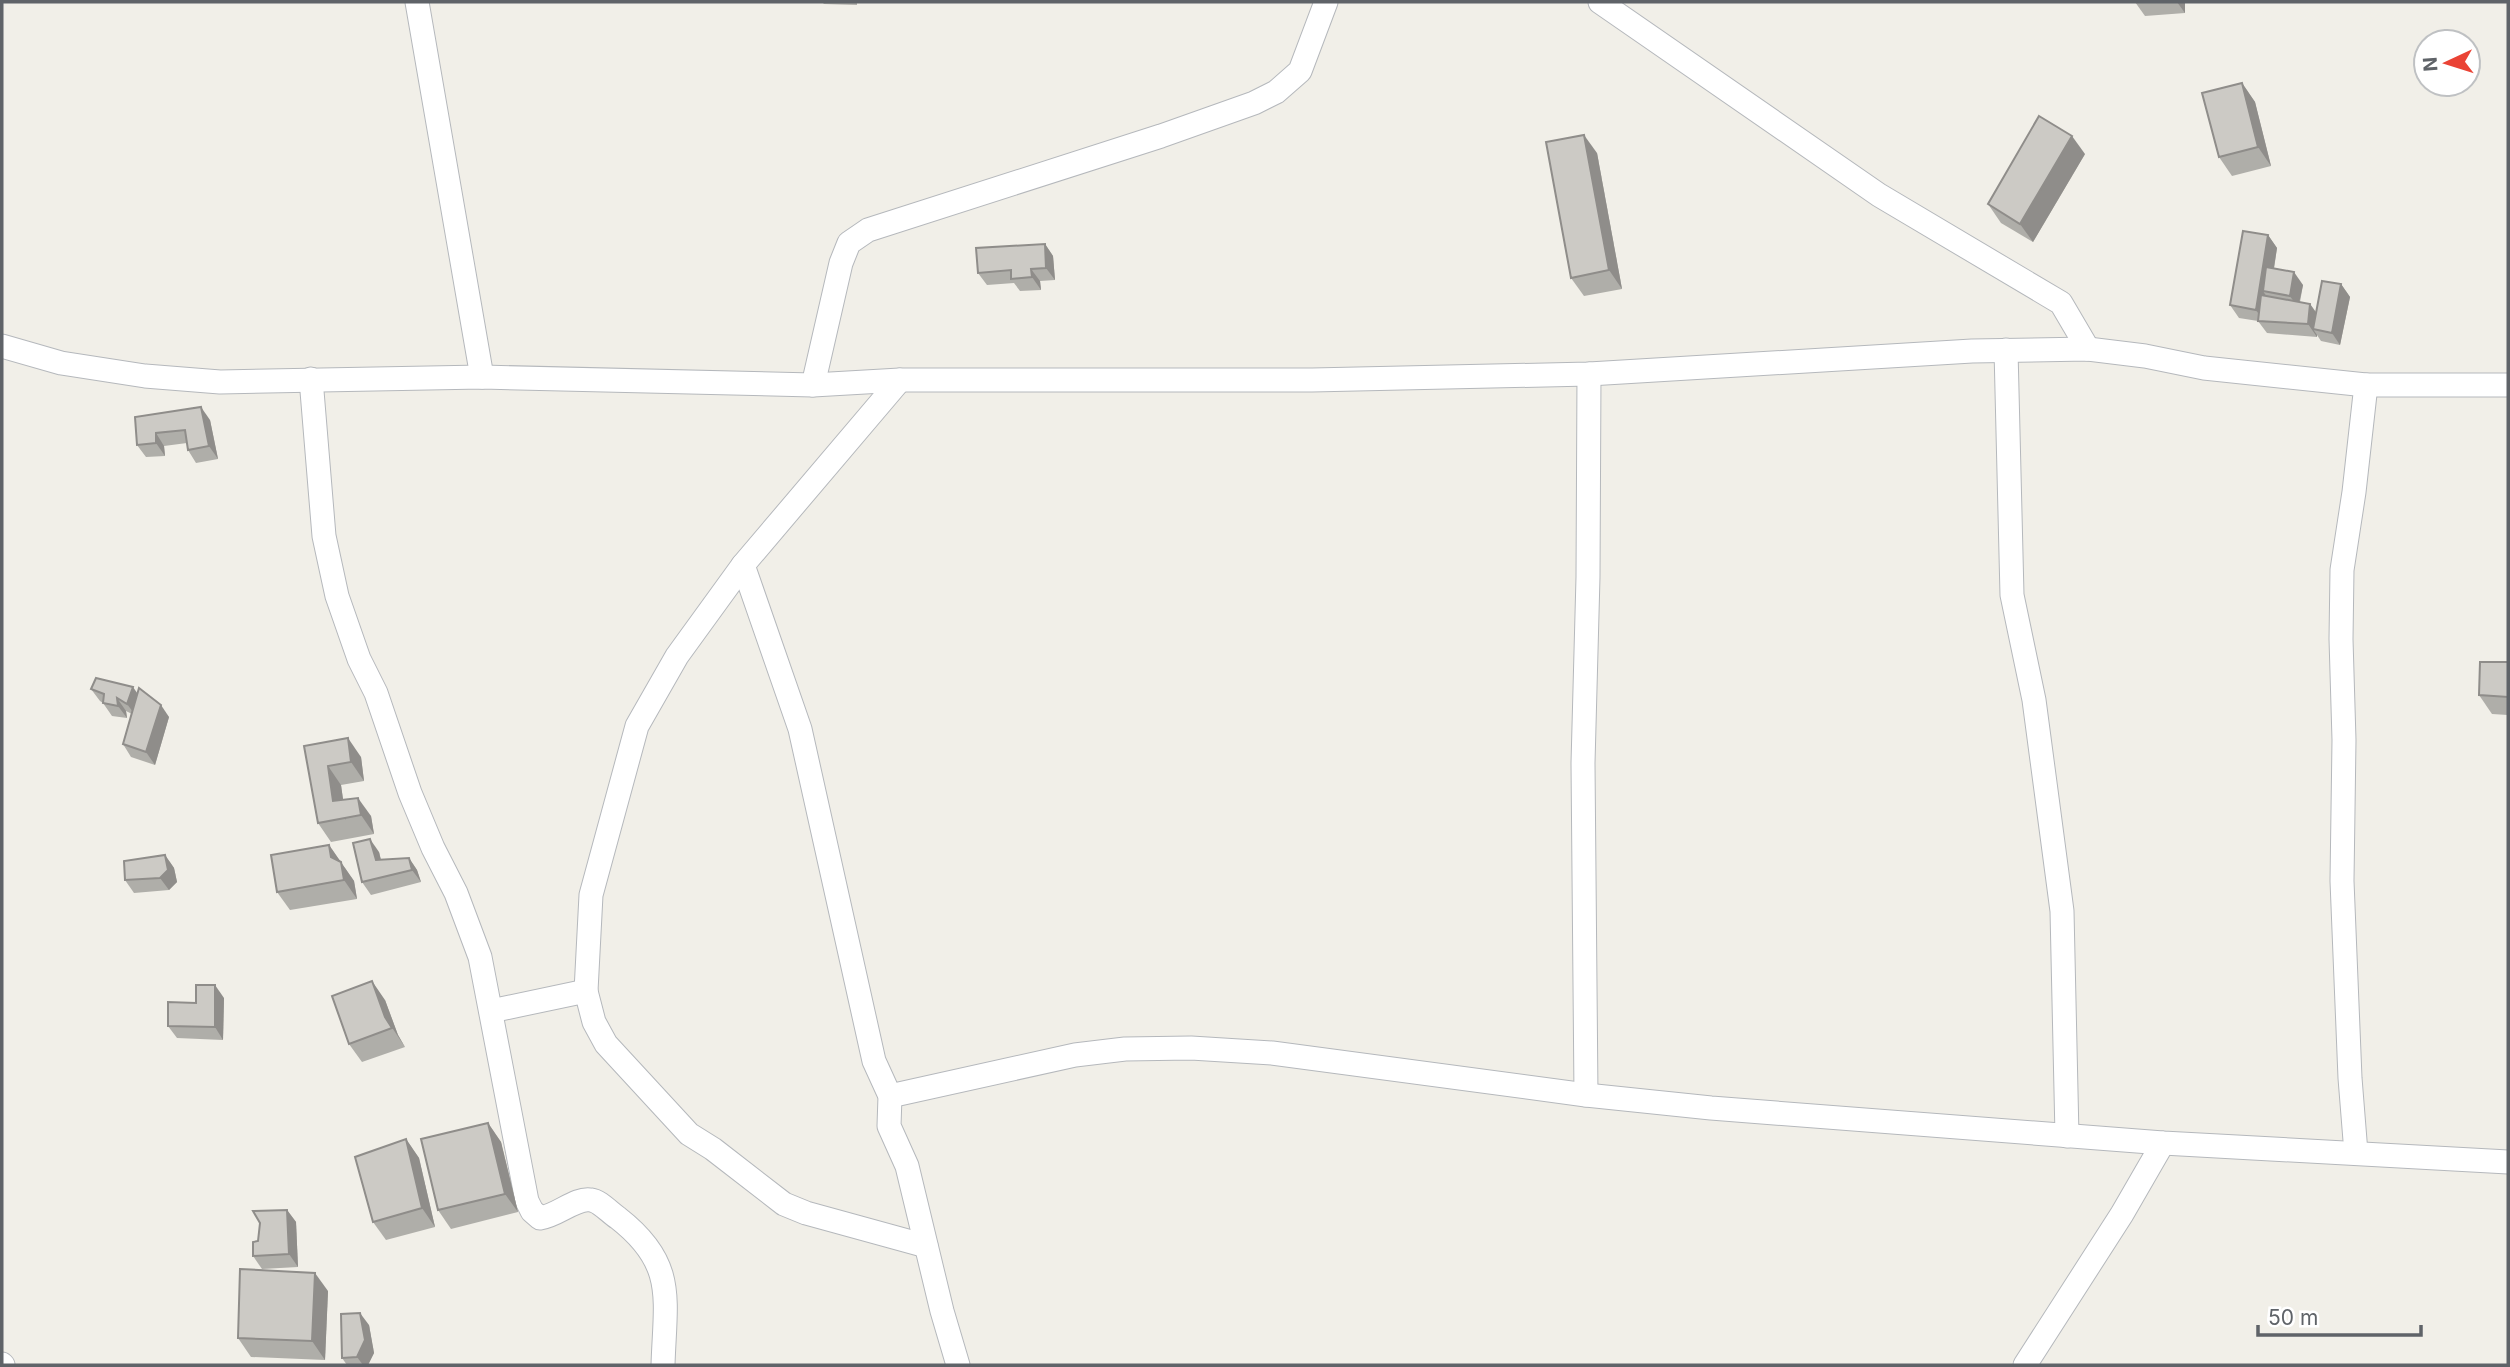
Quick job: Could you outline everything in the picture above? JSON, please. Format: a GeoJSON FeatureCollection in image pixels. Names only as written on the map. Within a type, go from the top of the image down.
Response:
{"type":"FeatureCollection","features":[{"type":"Feature","properties":{"kind":"street"},"geometry":{"type":"LineString","coordinates":[[417,2],[482,377]]}},
{"type":"Feature","properties":{"kind":"street"},"geometry":{"type":"LineString","coordinates":[[813,385],[841,263],[849,243],[868,230],[1148,140],[1254,103],[1276,92],[1300,71],[1326,2]]}},
{"type":"Feature","properties":{"kind":"street"},"geometry":{"type":"LineString","coordinates":[[1600,2],[1879,195],[2061,303],[2088,349]]}},
{"type":"Feature","properties":{"kind":"street"},"geometry":{"type":"LineString","coordinates":[[2,346],[61,363],[145,376],[220,382],[482,377],[813,385],[900,380],[1167,382],[1589,374],[2006,350],[2088,349],[2145,356],[2204,368],[2366,385],[2508,385]]}},
{"type":"Feature","properties":{"kind":"street"},"geometry":{"type":"LineString","coordinates":[[2006,350],[2012,595],[2034,701],[2062,911],[2067,1136]]}},
{"type":"Feature","properties":{"kind":"street"},"geometry":{"type":"LineString","coordinates":[[1586,1095],[1583,763],[1588,590],[1589,374]]}},
{"type":"Feature","properties":{"kind":"street"},"geometry":{"type":"LineString","coordinates":[[311,379],[324,536],[337,596],[359,659],[376,693],[410,793],[456,893],[480,957],[527,1201],[531,1211],[540,1218],[590,1199],[631,1228],[657,1260],[663,1274],[663,1365]]}},
{"type":"Feature","properties":{"kind":"street"},"geometry":{"type":"LineString","coordinates":[[900,380],[743,565],[677,656],[637,726],[591,895],[586,991],[594,1022],[607,1044],[689,1134],[713,1149],[784,1205],[926,1246]]}},
{"type":"Feature","properties":{"kind":"street"},"geometry":{"type":"LineString","coordinates":[[2356,1153],[2342,881],[2344,740],[2341,639],[2342,569],[2366,385]]}},
{"type":"Feature","properties":{"kind":"street"},"geometry":{"type":"LineString","coordinates":[[743,565],[800,729],[874,1061],[890,1096],[889,1126],[906,1166],[958,1365]]}},
{"type":"Feature","properties":{"kind":"street"},"geometry":{"type":"LineString","coordinates":[[491,1011],[586,991]]}},
{"type":"Feature","properties":{"kind":"street"},"geometry":{"type":"LineString","coordinates":[[890,1096],[1075,1055],[1125,1049],[1191,1048],[1272,1054],[1586,1095],[1711,1108],[2163,1143],[2508,1163]]}},
{"type":"Feature","properties":{"kind":"street"},"geometry":{"type":"LineString","coordinates":[[2025,1365],[2122,1214],[2163,1143]]}},
{"type":"Feature","properties":{"kind":"building"},"geometry":{"type":"Polygon","coordinates":[[[2242,83],[2258,147],[2219,157],[2202,93],[2242,83]]]}},
{"type":"Feature","properties":{"kind":"building"},"geometry":{"type":"Polygon","coordinates":[[[2039,116],[2072,136],[2020,224],[1988,204],[2039,116]]]}},
{"type":"Feature","properties":{"kind":"building"},"geometry":{"type":"Polygon","coordinates":[[[1584,135],[1609,270],[1571,278],[1546,142],[1584,135]]]}},
{"type":"Feature","properties":{"kind":"building"},"geometry":{"type":"Polygon","coordinates":[[[2243,231],[2268,235],[2256,310],[2230,305],[2243,231]]]}},
{"type":"Feature","properties":{"kind":"building"},"geometry":{"type":"Polygon","coordinates":[[[1045,244],[1046,268],[1031,269],[1032,277],[1011,279],[1011,270],[978,273],[976,248],[1045,244]]]}},
{"type":"Feature","properties":{"kind":"building"},"geometry":{"type":"Polygon","coordinates":[[[2266,267],[2294,272],[2290,296],[2263,291],[2266,267]]]}},
{"type":"Feature","properties":{"kind":"building"},"geometry":{"type":"Polygon","coordinates":[[[2322,281],[2341,284],[2332,333],[2313,329],[2322,281]]]}},
{"type":"Feature","properties":{"kind":"building"},"geometry":{"type":"Polygon","coordinates":[[[2261,295],[2310,304],[2308,324],[2258,321],[2261,295]]]}},
{"type":"Feature","properties":{"kind":"building"},"geometry":{"type":"Polygon","coordinates":[[[201,407],[209,446],[188,450],[185,430],[156,433],[156,443],[137,445],[135,417],[201,407]]]}},
{"type":"Feature","properties":{"kind":"building"},"geometry":{"type":"Polygon","coordinates":[[[2480,662],[2508,662],[2508,697],[2479,695],[2480,662]]]}},
{"type":"Feature","properties":{"kind":"building"},"geometry":{"type":"Polygon","coordinates":[[[96,678],[133,687],[127,704],[117,698],[118,706],[103,703],[104,694],[91,689],[96,678]]]}},
{"type":"Feature","properties":{"kind":"building"},"geometry":{"type":"Polygon","coordinates":[[[139,688],[161,705],[146,752],[123,744],[139,688]]]}},
{"type":"Feature","properties":{"kind":"building"},"geometry":{"type":"Polygon","coordinates":[[[348,738],[351,762],[328,766],[333,801],[358,798],[361,815],[318,823],[304,746],[348,738]]]}},
{"type":"Feature","properties":{"kind":"building"},"geometry":{"type":"Polygon","coordinates":[[[370,839],[376,860],[409,858],[412,870],[362,882],[353,843],[370,839]]]}},
{"type":"Feature","properties":{"kind":"building"},"geometry":{"type":"Polygon","coordinates":[[[329,845],[331,857],[341,862],[344,880],[277,892],[271,855],[329,845]]]}},
{"type":"Feature","properties":{"kind":"building"},"geometry":{"type":"Polygon","coordinates":[[[165,855],[168,870],[160,878],[125,880],[124,861],[165,855]]]}},
{"type":"Feature","properties":{"kind":"building"},"geometry":{"type":"Polygon","coordinates":[[[372,981],[385,1017],[392,1028],[349,1044],[332,996],[372,981]]]}},
{"type":"Feature","properties":{"kind":"building"},"geometry":{"type":"Polygon","coordinates":[[[196,985],[215,985],[215,1027],[168,1026],[168,1002],[196,1003],[196,985]]]}},
{"type":"Feature","properties":{"kind":"building"},"geometry":{"type":"Polygon","coordinates":[[[488,1123],[505,1194],[438,1210],[421,1139],[488,1123]]]}},
{"type":"Feature","properties":{"kind":"building"},"geometry":{"type":"Polygon","coordinates":[[[406,1139],[422,1208],[373,1222],[355,1157],[406,1139]]]}},
{"type":"Feature","properties":{"kind":"building"},"geometry":{"type":"Polygon","coordinates":[[[287,1210],[289,1254],[253,1256],[253,1242],[258,1241],[260,1223],[253,1211],[287,1210]]]}},
{"type":"Feature","properties":{"kind":"building"},"geometry":{"type":"Polygon","coordinates":[[[240,1269],[315,1273],[312,1341],[238,1338],[240,1269]]]}},
{"type":"Feature","properties":{"kind":"building"},"geometry":{"type":"Polygon","coordinates":[[[360,1313],[365,1340],[357,1357],[342,1358],[341,1314],[360,1313]]]}}]}
